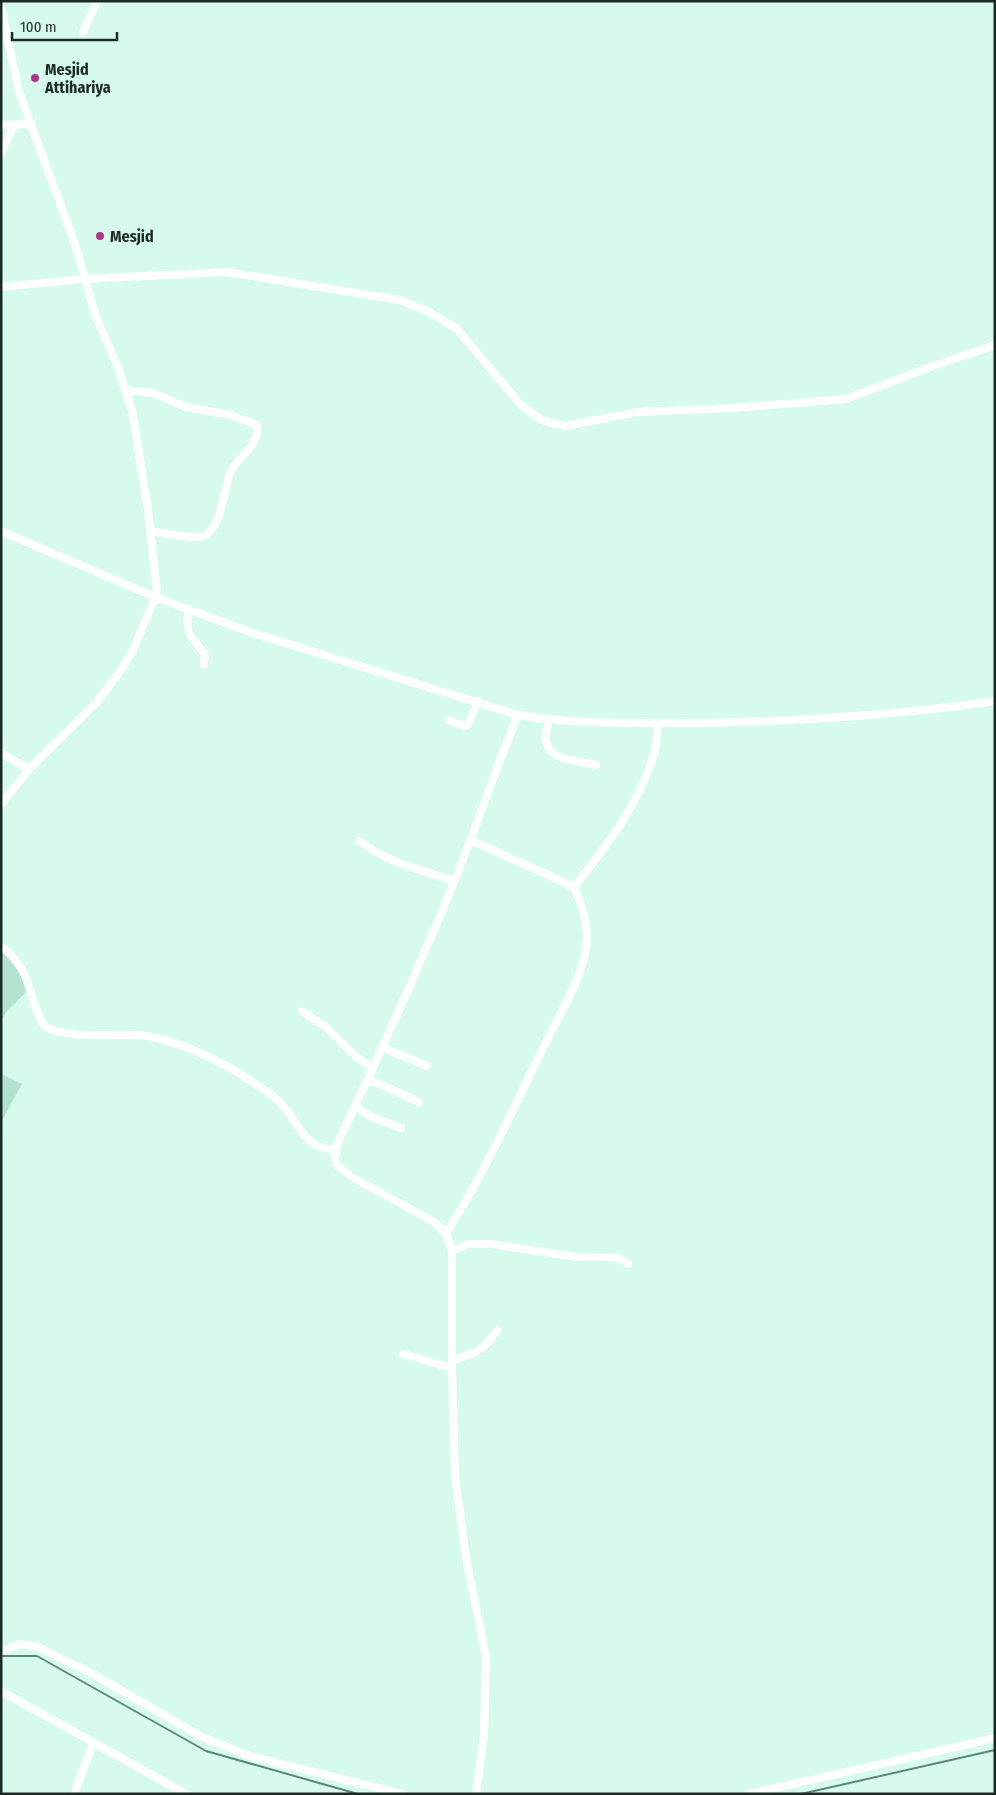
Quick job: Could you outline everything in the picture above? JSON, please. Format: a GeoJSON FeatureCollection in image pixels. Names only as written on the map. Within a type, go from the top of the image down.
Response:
{"type":"FeatureCollection","features":[{"type":"Feature","properties":{"kind":"street"},"geometry":{"type":"LineString","coordinates":[[83,32],[96,1]]}},
{"type":"Feature","properties":{"kind":"street"},"geometry":{"type":"LineString","coordinates":[[1,6],[19,92],[75,244],[96,317],[125,390],[136,433],[150,531],[156,597],[133,650],[121,670],[97,702],[55,746],[29,769],[1,804]]}},
{"type":"Feature","properties":{"kind":"street"},"geometry":{"type":"LineString","coordinates":[[1,125],[30,124]]}},
{"type":"Feature","properties":{"kind":"street"},"geometry":{"type":"LineString","coordinates":[[1,153],[14,125]]}},
{"type":"Feature","properties":{"kind":"street"},"geometry":{"type":"LineString","coordinates":[[1,287],[84,279],[236,272],[413,304],[458,329],[521,405],[541,420],[565,426],[638,412],[733,408],[846,399],[932,366],[995,345]]}},
{"type":"Feature","properties":{"kind":"street"},"geometry":{"type":"LineString","coordinates":[[125,390],[154,393],[186,407],[231,416],[257,425],[255,443],[234,464],[221,510],[212,530],[204,536],[195,537],[150,531]]}},
{"type":"Feature","properties":{"kind":"street"},"geometry":{"type":"LineString","coordinates":[[1,531],[188,610],[292,646],[478,701],[518,715],[549,719],[658,723],[866,717],[995,701]]}},
{"type":"Feature","properties":{"kind":"street"},"geometry":{"type":"LineString","coordinates":[[188,610],[187,623],[190,635],[192,641],[205,654],[204,664]]}},
{"type":"Feature","properties":{"kind":"street"},"geometry":{"type":"LineString","coordinates":[[449,720],[464,726],[468,725],[478,701]]}},
{"type":"Feature","properties":{"kind":"street"},"geometry":{"type":"LineString","coordinates":[[476,1794],[484,1735],[486,1657],[466,1558],[455,1475],[452,1368],[452,1251],[446,1233],[434,1222],[341,1169],[336,1164],[336,1150],[355,1106],[384,1048],[454,881],[471,840],[492,778],[518,715]]}},
{"type":"Feature","properties":{"kind":"street"},"geometry":{"type":"LineString","coordinates":[[549,719],[545,738],[549,750],[561,758],[596,766]]}},
{"type":"Feature","properties":{"kind":"street"},"geometry":{"type":"LineString","coordinates":[[574,887],[623,818],[637,793],[655,749],[658,723]]}},
{"type":"Feature","properties":{"kind":"street"},"geometry":{"type":"LineString","coordinates":[[1,753],[29,769]]}},
{"type":"Feature","properties":{"kind":"street"},"geometry":{"type":"LineString","coordinates":[[446,1233],[482,1172],[578,975],[585,954],[587,923],[574,887],[471,840]]}},
{"type":"Feature","properties":{"kind":"street"},"geometry":{"type":"LineString","coordinates":[[360,841],[370,849],[399,863],[454,881]]}},
{"type":"Feature","properties":{"kind":"street"},"geometry":{"type":"LineString","coordinates":[[1,946],[24,974],[35,999],[40,1021],[46,1027],[57,1031],[97,1036],[145,1036],[174,1042],[253,1081],[284,1107],[308,1142],[336,1150]]}},
{"type":"Feature","properties":{"kind":"street"},"geometry":{"type":"LineString","coordinates":[[302,1011],[327,1028],[356,1057],[373,1068]]}},
{"type":"Feature","properties":{"kind":"street"},"geometry":{"type":"LineString","coordinates":[[384,1048],[427,1066]]}},
{"type":"Feature","properties":{"kind":"street"},"geometry":{"type":"LineString","coordinates":[[368,1079],[419,1102]]}},
{"type":"Feature","properties":{"kind":"street"},"geometry":{"type":"LineString","coordinates":[[355,1106],[372,1117],[401,1128]]}},
{"type":"Feature","properties":{"kind":"street"},"geometry":{"type":"LineString","coordinates":[[452,1251],[468,1244],[490,1244],[577,1257],[616,1257],[628,1264]]}},
{"type":"Feature","properties":{"kind":"street"},"geometry":{"type":"LineString","coordinates":[[452,1360],[470,1355],[484,1347],[497,1330]]}},
{"type":"Feature","properties":{"kind":"street"},"geometry":{"type":"LineString","coordinates":[[403,1354],[452,1368]]}},
{"type":"Feature","properties":{"kind":"street"},"geometry":{"type":"LineString","coordinates":[[3,1648],[21,1644],[38,1647],[93,1674],[200,1736],[247,1755],[402,1794]]}},
{"type":"Feature","properties":{"kind":"street"},"geometry":{"type":"LineString","coordinates":[[1,1691],[186,1794]]}},
{"type":"Feature","properties":{"kind":"street"},"geometry":{"type":"LineString","coordinates":[[749,1794],[995,1738]]}},
{"type":"Feature","properties":{"kind":"street"},"geometry":{"type":"LineString","coordinates":[[74,1794],[93,1743]]}},
{"type":"Feature","properties":{"kind":"green space"},"geometry":{"type":"Polygon","coordinates":[[[1,951],[13,957],[33,985],[7,1011],[1,1020],[1,951]]]}},
{"type":"Feature","properties":{"kind":"green space"},"geometry":{"type":"Polygon","coordinates":[[[1,1074],[22,1084],[1,1122],[1,1074]]]}},
{"type":"Feature","properties":{"kind":"waterway"},"geometry":{"type":"LineString","coordinates":[[1,1656],[37,1656],[206,1751],[358,1794]]}},
{"type":"Feature","properties":{"kind":"waterway"},"geometry":{"type":"LineString","coordinates":[[801,1794],[995,1750]]}},
{"type":"Feature","properties":{"kind":"place","name":"Mesjid Attihariya"},"geometry":{"type":"Point","coordinates":[35,78]}},
{"type":"Feature","properties":{"kind":"place","name":"Mesjid"},"geometry":{"type":"Point","coordinates":[100,236]}}]}
